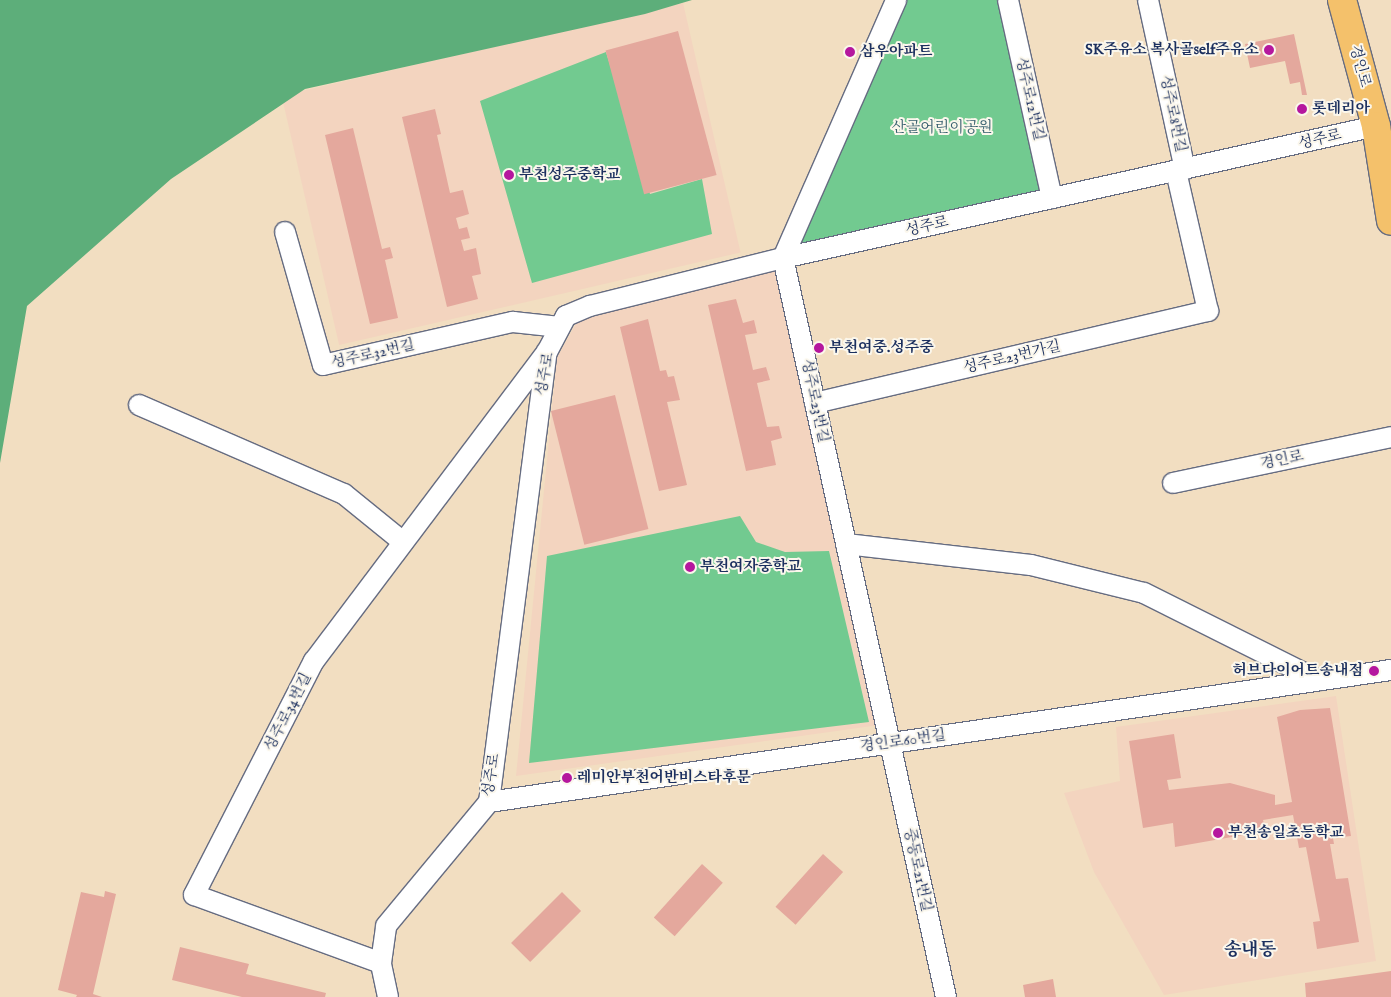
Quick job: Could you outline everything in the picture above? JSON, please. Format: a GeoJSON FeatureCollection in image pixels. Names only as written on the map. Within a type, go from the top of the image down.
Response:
{"type":"FeatureCollection","features":[{"type":"Feature","properties":{"kind":"main road","name":"경인로"},"geometry":{"type":"LineString","coordinates":[[1342,0],[1376,126],[1391,221]]}},
{"type":"Feature","properties":{"kind":"street"},"geometry":{"type":"LineString","coordinates":[[784,258],[896,0]]}},
{"type":"Feature","properties":{"kind":"street","name":"성주로12번길"},"geometry":{"type":"LineString","coordinates":[[1008,0],[1052,198]]}},
{"type":"Feature","properties":{"kind":"street","name":"성주로8번길"},"geometry":{"type":"LineString","coordinates":[[1148,0],[1180,170]]}},
{"type":"Feature","properties":{"kind":"street","name":"성주로"},"geometry":{"type":"LineString","coordinates":[[388,997],[381,963],[386,926],[489,802],[546,352],[566,316],[590,306],[784,258],[1376,126]]}},
{"type":"Feature","properties":{"kind":"street","name":"성주로23번가길"},"geometry":{"type":"LineString","coordinates":[[815,403],[1208,311],[1180,170]]}},
{"type":"Feature","properties":{"kind":"street","name":"성주로32번길"},"geometry":{"type":"LineString","coordinates":[[285,232],[323,366],[513,322],[560,327]]}},
{"type":"Feature","properties":{"kind":"street","name":"성주로23번길"},"geometry":{"type":"LineString","coordinates":[[784,258],[890,743]]}},
{"type":"Feature","properties":{"kind":"street","name":"성주로34번길"},"geometry":{"type":"LineString","coordinates":[[381,963],[194,895],[314,661],[546,352]]}},
{"type":"Feature","properties":{"kind":"street"},"geometry":{"type":"LineString","coordinates":[[139,405],[344,494],[403,542]]}},
{"type":"Feature","properties":{"kind":"street","name":"경인로"},"geometry":{"type":"LineString","coordinates":[[1173,483],[1391,437]]}},
{"type":"Feature","properties":{"kind":"street"},"geometry":{"type":"LineString","coordinates":[[846,544],[1030,565],[1144,593],[1318,680]]}},
{"type":"Feature","properties":{"kind":"street","name":"경인로60번길"},"geometry":{"type":"LineString","coordinates":[[489,802],[1391,670]]}},
{"type":"Feature","properties":{"kind":"street","name":"중동로21번길"},"geometry":{"type":"LineString","coordinates":[[890,743],[946,997]]}},
{"type":"Feature","properties":{"kind":"shaded area","name":"부천성주중학교"},"geometry":{"type":"Polygon","coordinates":[[[683,3],[741,252],[339,345],[282,96],[683,3]]]}},
{"type":"Feature","properties":{"kind":"shaded area","name":"부천여자중학교"},"geometry":{"type":"Polygon","coordinates":[[[777,269],[879,725],[516,776],[557,358],[578,320],[777,269]]]}},
{"type":"Feature","properties":{"kind":"shaded area","name":"부천송일초등학교"},"geometry":{"type":"Polygon","coordinates":[[[1336,696],[1376,961],[1164,995],[1094,872],[1064,793],[1120,781],[1116,727],[1336,696]]]}},
{"type":"Feature","properties":{"kind":"green space"},"geometry":{"type":"Polygon","coordinates":[[[0,0],[692,0],[645,14],[305,89],[171,179],[27,306],[0,463],[0,0]]]}},
{"type":"Feature","properties":{"kind":"green space","name":"산골어린이공원"},"geometry":{"type":"Polygon","coordinates":[[[902,0],[1003,0],[1047,195],[792,250],[902,0]]]}},
{"type":"Feature","properties":{"kind":"green space"},"geometry":{"type":"Polygon","coordinates":[[[606,52],[650,194],[702,179],[712,234],[532,283],[480,101],[606,52]]]}},
{"type":"Feature","properties":{"kind":"green space"},"geometry":{"type":"Polygon","coordinates":[[[740,516],[756,542],[785,552],[829,551],[869,722],[529,763],[547,556],[740,516]]]}},
{"type":"Feature","properties":{"kind":"building"},"geometry":{"type":"Polygon","coordinates":[[[678,31],[717,175],[644,194],[606,50],[678,31]]]}},
{"type":"Feature","properties":{"kind":"building"},"geometry":{"type":"Polygon","coordinates":[[[1294,34],[1307,95],[1302,95],[1300,82],[1290,84],[1285,61],[1250,68],[1245,44],[1294,34]]]}},
{"type":"Feature","properties":{"kind":"building"},"geometry":{"type":"Polygon","coordinates":[[[435,109],[441,134],[437,135],[450,193],[463,190],[469,214],[456,218],[459,229],[467,227],[470,238],[461,240],[464,251],[476,248],[481,274],[472,276],[478,299],[447,307],[402,117],[435,109]]]}},
{"type":"Feature","properties":{"kind":"building"},"geometry":{"type":"Polygon","coordinates":[[[353,128],[382,249],[390,247],[393,258],[385,260],[398,318],[370,324],[325,135],[353,128]]]}},
{"type":"Feature","properties":{"kind":"building"},"geometry":{"type":"Polygon","coordinates":[[[736,299],[743,323],[754,320],[757,333],[745,335],[753,370],[766,367],[770,380],[757,383],[767,427],[779,426],[782,438],[771,441],[776,465],[746,471],[708,305],[736,299]]]}},
{"type":"Feature","properties":{"kind":"building"},"geometry":{"type":"Polygon","coordinates":[[[648,319],[660,371],[666,370],[668,377],[674,376],[680,400],[667,402],[687,485],[659,491],[620,327],[648,319]]]}},
{"type":"Feature","properties":{"kind":"building"},"geometry":{"type":"Polygon","coordinates":[[[615,395],[648,529],[584,545],[551,411],[615,395]]]}},
{"type":"Feature","properties":{"kind":"building"},"geometry":{"type":"Polygon","coordinates":[[[1330,708],[1351,836],[1333,838],[1334,844],[1330,844],[1336,879],[1348,878],[1359,942],[1317,949],[1313,922],[1320,921],[1306,847],[1299,848],[1293,815],[1263,820],[1266,831],[1175,847],[1173,823],[1143,828],[1129,741],[1174,734],[1181,778],[1167,780],[1169,790],[1230,783],[1275,795],[1275,805],[1292,802],[1277,717],[1300,710],[1330,708]]]}},
{"type":"Feature","properties":{"kind":"building"},"geometry":{"type":"Polygon","coordinates":[[[823,854],[843,872],[796,925],[775,907],[823,854]]]}},
{"type":"Feature","properties":{"kind":"building"},"geometry":{"type":"Polygon","coordinates":[[[702,864],[723,883],[675,936],[654,918],[702,864]]]}},
{"type":"Feature","properties":{"kind":"building"},"geometry":{"type":"Polygon","coordinates":[[[105,891],[116,894],[93,994],[102,997],[76,997],[77,995],[58,990],[81,892],[104,897],[105,891]]]}},
{"type":"Feature","properties":{"kind":"building"},"geometry":{"type":"Polygon","coordinates":[[[562,892],[581,911],[530,962],[511,943],[562,892]]]}},
{"type":"Feature","properties":{"kind":"building"},"geometry":{"type":"Polygon","coordinates":[[[180,947],[249,964],[246,974],[326,993],[325,997],[242,997],[172,980],[180,947]]]}},
{"type":"Feature","properties":{"kind":"building"},"geometry":{"type":"Polygon","coordinates":[[[1391,971],[1391,997],[1306,997],[1305,983],[1391,971]]]}},
{"type":"Feature","properties":{"kind":"building"},"geometry":{"type":"Polygon","coordinates":[[[1053,979],[1056,997],[1025,997],[1023,985],[1053,979]]]}},
{"type":"Feature","properties":{"kind":"place","name":"SK주유소 복사골self주유소"},"geometry":{"type":"Point","coordinates":[1269,50]}},
{"type":"Feature","properties":{"kind":"place","name":"삼우아파트"},"geometry":{"type":"Point","coordinates":[850,52]}},
{"type":"Feature","properties":{"kind":"place","name":"롯데리아"},"geometry":{"type":"Point","coordinates":[1302,109]}},
{"type":"Feature","properties":{"kind":"place","name":"부천성주중학교"},"geometry":{"type":"Point","coordinates":[509,175]}},
{"type":"Feature","properties":{"kind":"place","name":"부천여중.성주중"},"geometry":{"type":"Point","coordinates":[819,348]}},
{"type":"Feature","properties":{"kind":"place","name":"부천여자중학교"},"geometry":{"type":"Point","coordinates":[690,567]}},
{"type":"Feature","properties":{"kind":"place","name":"허브다이어트송내점"},"geometry":{"type":"Point","coordinates":[1374,671]}},
{"type":"Feature","properties":{"kind":"place","name":"레미안부천어반비스타후문"},"geometry":{"type":"Point","coordinates":[567,778]}},
{"type":"Feature","properties":{"kind":"place","name":"부천송일초등학교"},"geometry":{"type":"Point","coordinates":[1218,833]}},
{"type":"Feature","properties":{"kind":"district","name":"송내동"},"geometry":{"type":"Point","coordinates":[1250,951]}}]}
